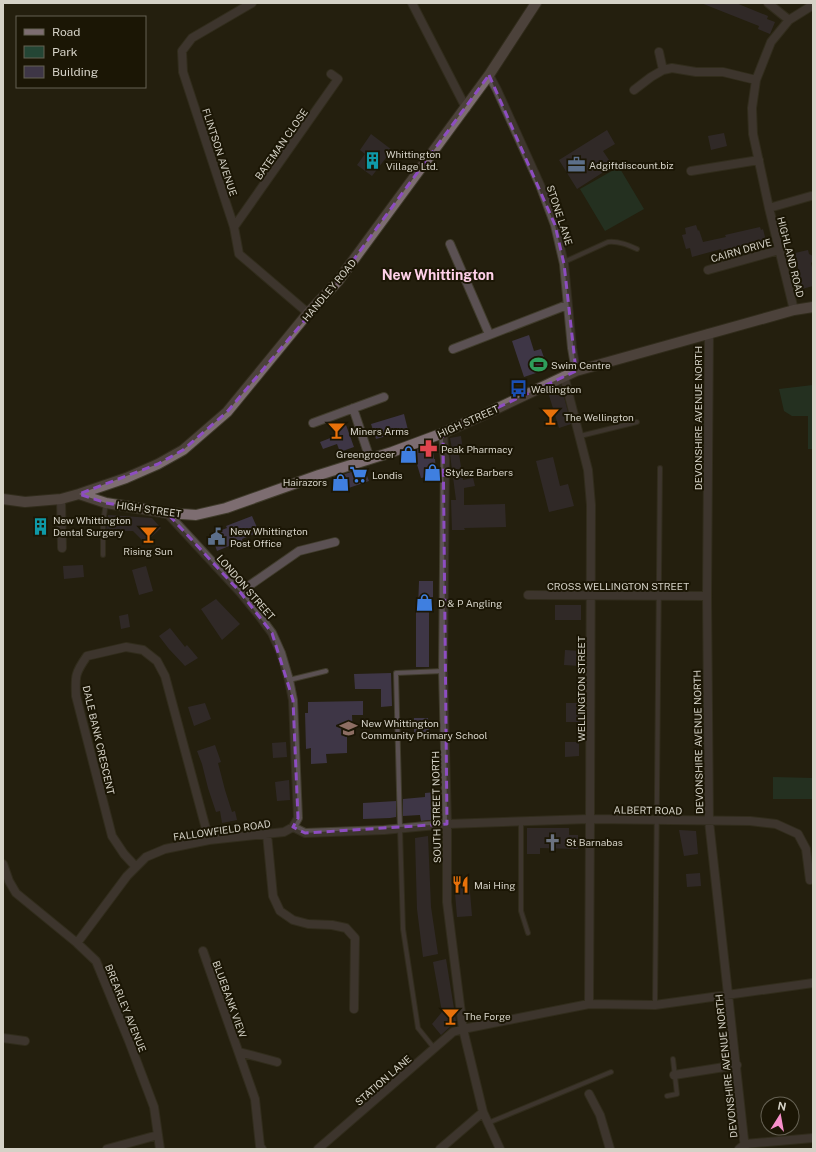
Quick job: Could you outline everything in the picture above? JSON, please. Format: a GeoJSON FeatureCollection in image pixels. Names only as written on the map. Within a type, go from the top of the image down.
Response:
{"type":"FeatureCollection","features":[{"type":"Feature","properties":{"kind":"street","name":"FLINTSON AVENUE"},"geometry":{"type":"LineString","coordinates":[[252,3],[192,38],[182,51],[183,72],[234,227],[239,254],[308,313]]}},
{"type":"Feature","properties":{"kind":"street"},"geometry":{"type":"LineString","coordinates":[[412,3],[466,108]]}},
{"type":"Feature","properties":{"kind":"street","name":"HANDLEY ROAD"},"geometry":{"type":"LineString","coordinates":[[79,494],[126,478],[183,450],[227,412],[308,313],[338,281],[490,75],[536,3]]}},
{"type":"Feature","properties":{"kind":"street"},"geometry":{"type":"LineString","coordinates":[[768,3],[789,20]]}},
{"type":"Feature","properties":{"kind":"street","name":"HIGHLAND ROAD"},"geometry":{"type":"LineString","coordinates":[[794,310],[769,208],[753,134],[752,108],[756,80],[771,42],[789,20],[813,5]]}},
{"type":"Feature","properties":{"kind":"street"},"geometry":{"type":"LineString","coordinates":[[659,52],[663,70]]}},
{"type":"Feature","properties":{"kind":"street"},"geometry":{"type":"LineString","coordinates":[[634,90],[652,76],[663,70],[672,68],[696,72],[723,72],[756,80]]}},
{"type":"Feature","properties":{"kind":"street","name":"BATEMAN CLOSE"},"geometry":{"type":"LineString","coordinates":[[234,227],[338,79],[331,74]]}},
{"type":"Feature","properties":{"kind":"street","name":"STONE LANE"},"geometry":{"type":"LineString","coordinates":[[490,75],[540,185],[555,225],[564,262],[567,305],[576,371]]}},
{"type":"Feature","properties":{"kind":"street"},"geometry":{"type":"LineString","coordinates":[[691,171],[759,160]]}},
{"type":"Feature","properties":{"kind":"street","name":"HIGHLAND ROAD"},"geometry":{"type":"LineString","coordinates":[[769,208],[811,196]]}},
{"type":"Feature","properties":{"kind":"street"},"geometry":{"type":"LineString","coordinates":[[450,244],[489,334]]}},
{"type":"Feature","properties":{"kind":"street","name":"CAIRN DRIVE"},"geometry":{"type":"LineString","coordinates":[[708,270],[779,250]]}},
{"type":"Feature","properties":{"kind":"street"},"geometry":{"type":"LineString","coordinates":[[453,349],[567,305]]}},
{"type":"Feature","properties":{"kind":"street","name":"HIGH STREET"},"geometry":{"type":"LineString","coordinates":[[79,494],[106,503],[167,513],[196,515],[226,508],[443,433],[576,371],[794,310],[813,307]]}},
{"type":"Feature","properties":{"kind":"street","name":"DEVONSHIRE AVENUE NORTH"},"geometry":{"type":"LineString","coordinates":[[709,333],[707,596],[709,821],[737,1065],[743,1147]]}},
{"type":"Feature","properties":{"kind":"street","name":"WELLINGTON STREET"},"geometry":{"type":"LineString","coordinates":[[564,376],[588,470],[591,505],[589,1004]]}},
{"type":"Feature","properties":{"kind":"street"},"geometry":{"type":"LineString","coordinates":[[313,422],[384,397]]}},
{"type":"Feature","properties":{"kind":"street"},"geometry":{"type":"LineString","coordinates":[[353,408],[370,459]]}},
{"type":"Feature","properties":{"kind":"street","name":"SOUTH STREET NORTH"},"geometry":{"type":"LineString","coordinates":[[443,433],[445,460],[443,671],[447,824],[447,902],[463,1029],[483,1112],[500,1149]]}},
{"type":"Feature","properties":{"kind":"street"},"geometry":{"type":"LineString","coordinates":[[3,499],[26,502],[61,499],[79,494]]}},
{"type":"Feature","properties":{"kind":"street"},"geometry":{"type":"LineString","coordinates":[[61,499],[62,548]]}},
{"type":"Feature","properties":{"kind":"street","name":"LONDON STREET"},"geometry":{"type":"LineString","coordinates":[[167,513],[240,592],[258,614],[272,633],[281,653],[293,700],[298,799],[298,818],[293,827]]}},
{"type":"Feature","properties":{"kind":"street"},"geometry":{"type":"LineString","coordinates":[[240,592],[299,551],[335,542]]}},
{"type":"Feature","properties":{"kind":"street","name":"CROSS WELLINGTON STREET"},"geometry":{"type":"LineString","coordinates":[[528,595],[659,597],[707,596]]}},
{"type":"Feature","properties":{"kind":"street","name":"DALE BANK CRESCENT"},"geometry":{"type":"LineString","coordinates":[[136,867],[124,854],[112,836],[76,696],[75,679],[79,668],[87,656],[126,647],[143,650],[157,661],[165,676],[209,840]]}},
{"type":"Feature","properties":{"kind":"street","name":"ALBERT ROAD"},"geometry":{"type":"LineString","coordinates":[[293,827],[305,833],[400,829],[447,824],[590,819],[750,821],[776,824],[798,834],[806,849],[810,880]]}},
{"type":"Feature","properties":{"kind":"street","name":"FALLOWFIELD ROAD"},"geometry":{"type":"LineString","coordinates":[[77,943],[126,876],[146,857],[165,849],[209,840],[284,832],[293,827]]}},
{"type":"Feature","properties":{"kind":"street"},"geometry":{"type":"LineString","coordinates":[[267,834],[273,896],[280,911],[293,920],[308,924],[332,925],[346,928],[355,938],[354,1009]]}},
{"type":"Feature","properties":{"kind":"street","name":"BREARLEY AVENUE"},"geometry":{"type":"LineString","coordinates":[[3,864],[9,881],[16,893],[77,943],[96,961],[154,1107],[160,1149]]}},
{"type":"Feature","properties":{"kind":"street","name":"BLUEBANK VIEW"},"geometry":{"type":"LineString","coordinates":[[203,952],[255,1099],[260,1146],[262,1149]]}},
{"type":"Feature","properties":{"kind":"street","name":"STATION LANE"},"geometry":{"type":"LineString","coordinates":[[318,1149],[453,1032],[589,1004],[655,1005],[813,983]]}},
{"type":"Feature","properties":{"kind":"street"},"geometry":{"type":"LineString","coordinates":[[3,1038],[25,1041]]}},
{"type":"Feature","properties":{"kind":"street","name":"BLUEBANK VIEW"},"geometry":{"type":"LineString","coordinates":[[239,1052],[277,1062]]}},
{"type":"Feature","properties":{"kind":"street"},"geometry":{"type":"LineString","coordinates":[[674,1075],[737,1065]]}},
{"type":"Feature","properties":{"kind":"street"},"geometry":{"type":"LineString","coordinates":[[589,1094],[600,1115],[610,1149]]}},
{"type":"Feature","properties":{"kind":"street"},"geometry":{"type":"LineString","coordinates":[[440,1149],[483,1112]]}},
{"type":"Feature","properties":{"kind":"street"},"geometry":{"type":"LineString","coordinates":[[108,1149],[158,1135]]}},
{"type":"Feature","properties":{"kind":"street"},"geometry":{"type":"LineString","coordinates":[[743,1147],[813,1138]]}},
{"type":"Feature","properties":{"kind":"lane"},"geometry":{"type":"LineString","coordinates":[[564,262],[608,242],[622,243],[637,249]]}},
{"type":"Feature","properties":{"kind":"lane"},"geometry":{"type":"LineString","coordinates":[[579,436],[637,422]]}},
{"type":"Feature","properties":{"kind":"lane"},"geometry":{"type":"LineString","coordinates":[[655,1005],[660,468]]}},
{"type":"Feature","properties":{"kind":"lane"},"geometry":{"type":"LineString","coordinates":[[103,555],[102,522],[106,503]]}},
{"type":"Feature","properties":{"kind":"lane"},"geometry":{"type":"LineString","coordinates":[[289,680],[326,671]]}},
{"type":"Feature","properties":{"kind":"lane"},"geometry":{"type":"LineString","coordinates":[[434,1049],[418,1028],[403,929],[396,673],[443,671]]}},
{"type":"Feature","properties":{"kind":"lane"},"geometry":{"type":"LineString","coordinates":[[521,822],[521,911],[528,933]]}},
{"type":"Feature","properties":{"kind":"lane"},"geometry":{"type":"LineString","coordinates":[[667,1096],[677,1094],[673,1059]]}},
{"type":"Feature","properties":{"kind":"lane"},"geometry":{"type":"LineString","coordinates":[[488,1123],[611,1072]]}},
{"type":"Feature","properties":{"kind":"highlighted area"},"geometry":{"type":"Polygon","coordinates":[[[489,75],[555,225],[564,264],[576,371],[443,433],[447,824],[305,833],[293,827],[298,818],[293,700],[272,633],[240,592],[167,513],[106,503],[79,494],[158,464],[183,450],[227,412],[338,281],[489,75]]]}},
{"type":"Feature","properties":{"kind":"green space"},"geometry":{"type":"Polygon","coordinates":[[[619,167],[644,209],[605,231],[580,189],[619,167]]]}},
{"type":"Feature","properties":{"kind":"green space"},"geometry":{"type":"Polygon","coordinates":[[[813,385],[813,449],[808,449],[808,416],[792,416],[784,411],[779,389],[813,385]]]}},
{"type":"Feature","properties":{"kind":"green space"},"geometry":{"type":"Polygon","coordinates":[[[773,777],[813,778],[813,799],[773,799],[773,777]]]}},
{"type":"Feature","properties":{"kind":"building"},"geometry":{"type":"Polygon","coordinates":[[[701,3],[736,3],[768,16],[767,19],[775,22],[770,34],[758,29],[759,26],[701,3]]]}},
{"type":"Feature","properties":{"kind":"building"},"geometry":{"type":"Polygon","coordinates":[[[607,130],[615,144],[603,151],[613,166],[577,189],[559,160],[607,130]]]}},
{"type":"Feature","properties":{"kind":"building"},"geometry":{"type":"Polygon","coordinates":[[[724,133],[727,146],[711,150],[708,136],[724,133]]]}},
{"type":"Feature","properties":{"kind":"building","name":"Whittington Village Ltd."},"geometry":{"type":"Polygon","coordinates":[[[371,134],[392,150],[372,176],[357,165],[365,154],[360,150],[371,134]]]}},
{"type":"Feature","properties":{"kind":"building"},"geometry":{"type":"Polygon","coordinates":[[[696,225],[703,242],[760,227],[761,230],[763,229],[765,237],[762,240],[763,244],[722,253],[721,249],[692,257],[690,248],[686,249],[682,235],[686,234],[685,228],[696,225]]]}},
{"type":"Feature","properties":{"kind":"building"},"geometry":{"type":"Polygon","coordinates":[[[808,250],[809,254],[813,256],[813,261],[811,263],[813,271],[813,286],[802,289],[795,253],[808,250]]]}},
{"type":"Feature","properties":{"kind":"building"},"geometry":{"type":"Polygon","coordinates":[[[529,335],[534,351],[541,349],[548,369],[524,377],[512,341],[529,335]]]}},
{"type":"Feature","properties":{"kind":"building"},"geometry":{"type":"Polygon","coordinates":[[[561,385],[571,424],[559,428],[548,392],[561,385]]]}},
{"type":"Feature","properties":{"kind":"building"},"geometry":{"type":"Polygon","coordinates":[[[404,414],[408,430],[376,439],[371,424],[404,414]]]}},
{"type":"Feature","properties":{"kind":"building"},"geometry":{"type":"Polygon","coordinates":[[[346,425],[354,447],[340,452],[337,444],[323,449],[320,442],[338,435],[336,429],[346,425]]]}},
{"type":"Feature","properties":{"kind":"building"},"geometry":{"type":"Polygon","coordinates":[[[461,436],[463,452],[453,454],[450,438],[461,436]]]}},
{"type":"Feature","properties":{"kind":"building"},"geometry":{"type":"Polygon","coordinates":[[[432,444],[436,475],[421,478],[416,461],[408,464],[405,454],[432,444]]]}},
{"type":"Feature","properties":{"kind":"building"},"geometry":{"type":"Polygon","coordinates":[[[450,454],[459,454],[463,480],[473,478],[475,486],[464,488],[464,505],[505,504],[506,527],[464,528],[465,530],[452,530],[451,500],[456,500],[450,454]]]}},
{"type":"Feature","properties":{"kind":"building"},"geometry":{"type":"Polygon","coordinates":[[[553,457],[560,486],[568,484],[574,506],[549,512],[536,461],[553,457]]]}},
{"type":"Feature","properties":{"kind":"building"},"geometry":{"type":"Polygon","coordinates":[[[364,468],[369,481],[337,492],[332,478],[364,468]]]}},
{"type":"Feature","properties":{"kind":"building"},"geometry":{"type":"Polygon","coordinates":[[[108,515],[152,518],[161,528],[144,542],[133,531],[106,531],[108,515]]]}},
{"type":"Feature","properties":{"kind":"building"},"geometry":{"type":"Polygon","coordinates":[[[252,516],[259,532],[242,539],[244,544],[235,547],[234,544],[217,551],[211,534],[227,528],[226,526],[252,516]]]}},
{"type":"Feature","properties":{"kind":"building","name":"New Whittington Dental Surgery"},"geometry":{"type":"Polygon","coordinates":[[[45,518],[46,533],[35,534],[33,519],[45,518]]]}},
{"type":"Feature","properties":{"kind":"building"},"geometry":{"type":"Polygon","coordinates":[[[83,565],[84,577],[64,579],[63,566],[83,565]]]}},
{"type":"Feature","properties":{"kind":"building"},"geometry":{"type":"Polygon","coordinates":[[[146,566],[153,591],[139,595],[132,570],[146,566]]]}},
{"type":"Feature","properties":{"kind":"building"},"geometry":{"type":"Polygon","coordinates":[[[419,581],[433,581],[433,610],[429,610],[429,667],[416,667],[416,609],[418,609],[419,581]]]}},
{"type":"Feature","properties":{"kind":"building"},"geometry":{"type":"Polygon","coordinates":[[[216,599],[240,624],[222,640],[201,609],[216,599]]]}},
{"type":"Feature","properties":{"kind":"building"},"geometry":{"type":"Polygon","coordinates":[[[555,605],[581,605],[581,620],[555,620],[555,605]]]}},
{"type":"Feature","properties":{"kind":"building"},"geometry":{"type":"Polygon","coordinates":[[[128,614],[130,627],[121,629],[119,616],[128,614]]]}},
{"type":"Feature","properties":{"kind":"building"},"geometry":{"type":"Polygon","coordinates":[[[170,628],[185,647],[187,645],[198,658],[185,666],[169,649],[159,636],[170,628]]]}},
{"type":"Feature","properties":{"kind":"building"},"geometry":{"type":"Polygon","coordinates":[[[565,650],[581,651],[580,666],[564,665],[565,650]]]}},
{"type":"Feature","properties":{"kind":"building"},"geometry":{"type":"Polygon","coordinates":[[[391,673],[392,706],[381,707],[381,689],[355,689],[354,674],[391,673]]]}},
{"type":"Feature","properties":{"kind":"building"},"geometry":{"type":"Polygon","coordinates":[[[363,701],[363,715],[352,715],[353,735],[347,736],[347,753],[326,754],[327,763],[311,764],[311,748],[306,749],[305,713],[308,713],[308,702],[363,701]]]}},
{"type":"Feature","properties":{"kind":"building"},"geometry":{"type":"Polygon","coordinates":[[[205,703],[211,719],[194,726],[188,707],[205,703]]]}},
{"type":"Feature","properties":{"kind":"building"},"geometry":{"type":"Polygon","coordinates":[[[566,703],[580,703],[581,722],[566,722],[566,703]]]}},
{"type":"Feature","properties":{"kind":"building"},"geometry":{"type":"Polygon","coordinates":[[[414,718],[428,718],[429,734],[414,734],[414,718]]]}},
{"type":"Feature","properties":{"kind":"building"},"geometry":{"type":"Polygon","coordinates":[[[286,742],[287,757],[273,758],[272,743],[286,742]]]}},
{"type":"Feature","properties":{"kind":"building"},"geometry":{"type":"Polygon","coordinates":[[[565,742],[579,742],[579,756],[565,757],[565,742]]]}},
{"type":"Feature","properties":{"kind":"building"},"geometry":{"type":"Polygon","coordinates":[[[215,745],[221,762],[218,763],[225,790],[232,812],[235,811],[237,820],[222,823],[220,811],[216,812],[197,751],[215,745]]]}},
{"type":"Feature","properties":{"kind":"building"},"geometry":{"type":"Polygon","coordinates":[[[289,780],[290,800],[277,801],[275,782],[289,780]]]}},
{"type":"Feature","properties":{"kind":"building"},"geometry":{"type":"Polygon","coordinates":[[[436,792],[438,819],[421,821],[420,815],[403,816],[403,799],[425,797],[425,793],[436,792]]]}},
{"type":"Feature","properties":{"kind":"building"},"geometry":{"type":"Polygon","coordinates":[[[396,801],[396,817],[363,819],[363,803],[396,801]]]}},
{"type":"Feature","properties":{"kind":"building","name":"St Barnabas"},"geometry":{"type":"Polygon","coordinates":[[[527,828],[569,828],[569,835],[578,835],[578,849],[540,848],[540,854],[527,854],[527,828]]]}},
{"type":"Feature","properties":{"kind":"building"},"geometry":{"type":"Polygon","coordinates":[[[679,830],[696,831],[698,854],[684,856],[679,830]]]}},
{"type":"Feature","properties":{"kind":"building"},"geometry":{"type":"Polygon","coordinates":[[[428,836],[431,907],[438,954],[423,957],[417,909],[415,838],[428,836]]]}},
{"type":"Feature","properties":{"kind":"building"},"geometry":{"type":"Polygon","coordinates":[[[700,873],[701,886],[687,887],[686,874],[700,873]]]}},
{"type":"Feature","properties":{"kind":"building"},"geometry":{"type":"Polygon","coordinates":[[[469,880],[472,916],[457,917],[454,881],[469,880]]]}},
{"type":"Feature","properties":{"kind":"building"},"geometry":{"type":"Polygon","coordinates":[[[446,959],[456,1021],[441,1035],[432,1024],[442,1012],[433,962],[446,959]]]}},
{"type":"Feature","properties":{"kind":"place","name":"Whittington Village Ltd."},"geometry":{"type":"Point","coordinates":[373,160]}},
{"type":"Feature","properties":{"kind":"place","name":"Adgiftdiscount.biz"},"geometry":{"type":"Point","coordinates":[576,165]}},
{"type":"Feature","properties":{"kind":"place","name":"Swim Centre"},"geometry":{"type":"Point","coordinates":[538,365]}},
{"type":"Feature","properties":{"kind":"place","name":"Wellington"},"geometry":{"type":"Point","coordinates":[518,389]}},
{"type":"Feature","properties":{"kind":"place","name":"The Wellington"},"geometry":{"type":"Point","coordinates":[551,417]}},
{"type":"Feature","properties":{"kind":"place","name":"Miners Arms"},"geometry":{"type":"Point","coordinates":[337,431]}},
{"type":"Feature","properties":{"kind":"place","name":"Peak Pharmacy"},"geometry":{"type":"Point","coordinates":[428,449]}},
{"type":"Feature","properties":{"kind":"place","name":"Greengrocer"},"geometry":{"type":"Point","coordinates":[408,454]}},
{"type":"Feature","properties":{"kind":"place","name":"Stylez Barbers"},"geometry":{"type":"Point","coordinates":[432,472]}},
{"type":"Feature","properties":{"kind":"place","name":"Londis"},"geometry":{"type":"Point","coordinates":[359,475]}},
{"type":"Feature","properties":{"kind":"place","name":"Hairazors"},"geometry":{"type":"Point","coordinates":[340,482]}},
{"type":"Feature","properties":{"kind":"place","name":"New Whittington Dental Surgery"},"geometry":{"type":"Point","coordinates":[40,526]}},
{"type":"Feature","properties":{"kind":"place","name":"Rising Sun"},"geometry":{"type":"Point","coordinates":[148,534]}},
{"type":"Feature","properties":{"kind":"place","name":"New Whittington Post Office"},"geometry":{"type":"Point","coordinates":[217,537]}},
{"type":"Feature","properties":{"kind":"place","name":"D & P Angling"},"geometry":{"type":"Point","coordinates":[425,603]}},
{"type":"Feature","properties":{"kind":"place","name":"New Whittington Community Primary School"},"geometry":{"type":"Point","coordinates":[348,729]}},
{"type":"Feature","properties":{"kind":"place","name":"St Barnabas"},"geometry":{"type":"Point","coordinates":[553,842]}},
{"type":"Feature","properties":{"kind":"place","name":"Mai Hing"},"geometry":{"type":"Point","coordinates":[461,885]}},
{"type":"Feature","properties":{"kind":"place","name":"The Forge"},"geometry":{"type":"Point","coordinates":[451,1016]}},
{"type":"Feature","properties":{"kind":"district","name":"New Whittington"},"geometry":{"type":"Point","coordinates":[438,275]}}]}
